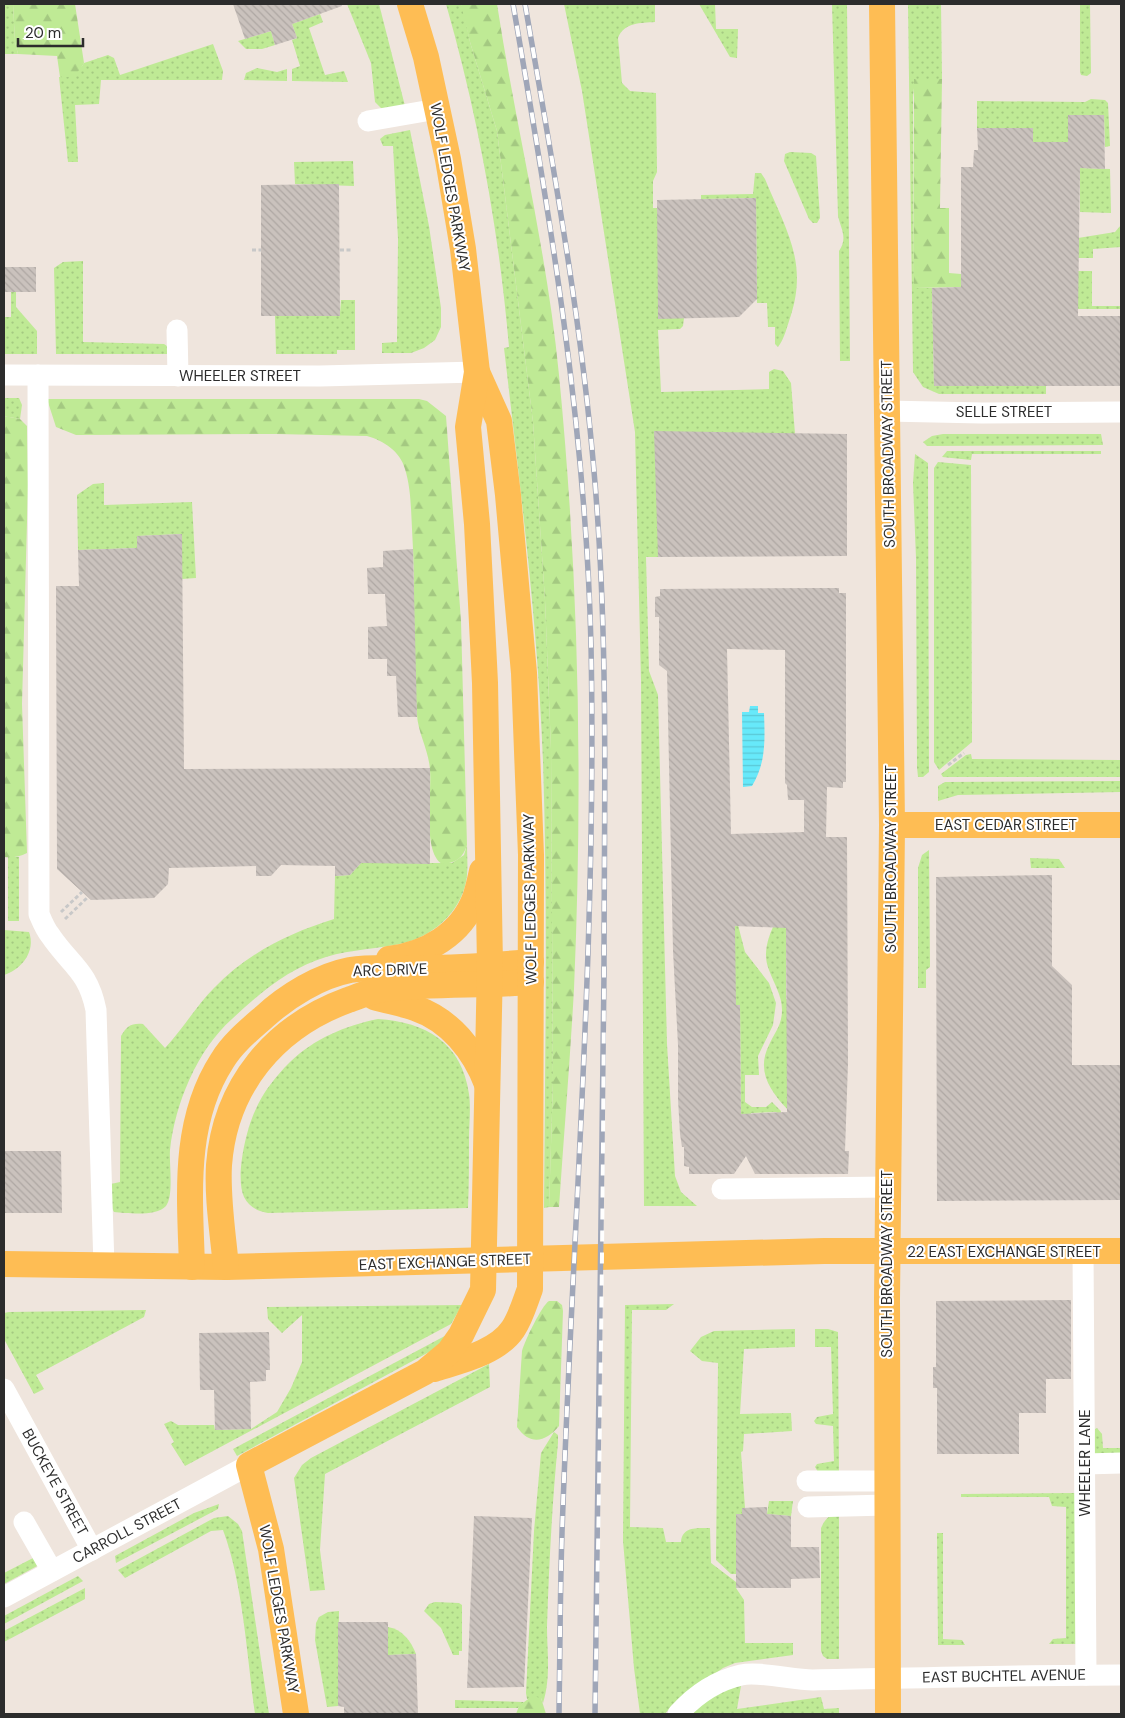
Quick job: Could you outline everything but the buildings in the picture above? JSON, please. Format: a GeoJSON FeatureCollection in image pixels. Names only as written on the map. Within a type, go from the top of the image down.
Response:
{"type":"FeatureCollection","features":[{"type":"Feature","properties":{"kind":"main road","name":"WOLF LEDGES PARKWAY"},"geometry":{"type":"LineString","coordinates":[[410,4],[426,57],[448,159],[463,249],[477,372],[468,427],[477,524],[485,683],[490,976],[487,1085],[487,1196],[483,1290],[461,1335],[449,1352],[425,1372]]}},
{"type":"Feature","properties":{"kind":"main road","name":"SOUTH BROADWAY STREET"},"geometry":{"type":"LineString","coordinates":[[882,4],[892,825],[887,1252],[888,1714]]}},
{"type":"Feature","properties":{"kind":"main road","name":"WOLF LEDGES PARKWAY"},"geometry":{"type":"LineString","coordinates":[[296,1714],[271,1549],[249,1465],[425,1372],[469,1358],[494,1346],[514,1328],[530,1289],[531,855],[524,673],[508,495],[499,421],[477,372]]}},
{"type":"Feature","properties":{"kind":"main road","name":"EAST CEDAR STREET"},"geometry":{"type":"LineString","coordinates":[[892,825],[1121,825]]}},
{"type":"Feature","properties":{"kind":"main road"},"geometry":{"type":"LineString","coordinates":[[348,971],[383,960],[406,956],[429,948],[442,940],[459,924],[475,899],[488,843]]}},
{"type":"Feature","properties":{"kind":"main road","name":"ARC DRIVE"},"geometry":{"type":"LineString","coordinates":[[192,1267],[190,1167],[192,1144],[204,1098],[219,1066],[241,1038],[278,1004],[324,978],[348,971],[364,968],[452,968],[490,976]]}},
{"type":"Feature","properties":{"kind":"main road","name":"ARC DRIVE"},"geometry":{"type":"LineString","coordinates":[[226,1267],[219,1167],[228,1116],[250,1071],[264,1054],[309,1017],[366,994],[383,989],[531,972]]}},
{"type":"Feature","properties":{"kind":"main road"},"geometry":{"type":"LineString","coordinates":[[366,994],[414,1008],[435,1017],[452,1028],[467,1048],[487,1085]]}},
{"type":"Feature","properties":{"kind":"main road","name":"EAST EXCHANGE STREET"},"geometry":{"type":"LineString","coordinates":[[4,1264],[226,1267],[824,1251],[887,1252]]}},
{"type":"Feature","properties":{"kind":"main road","name":"22 EAST EXCHANGE STREET"},"geometry":{"type":"LineString","coordinates":[[887,1252],[1121,1251]]}},
{"type":"Feature","properties":{"kind":"street"},"geometry":{"type":"LineString","coordinates":[[368,120],[437,109]]}},
{"type":"Feature","properties":{"kind":"street"},"geometry":{"type":"LineString","coordinates":[[177,330],[178,376]]}},
{"type":"Feature","properties":{"kind":"street","name":"WHEELER STREET"},"geometry":{"type":"LineString","coordinates":[[4,375],[178,376],[477,372]]}},
{"type":"Feature","properties":{"kind":"street"},"geometry":{"type":"LineString","coordinates":[[38,376],[38,914],[50,935],[78,967],[92,992],[96,1010],[104,1266]]}},
{"type":"Feature","properties":{"kind":"street","name":"SELLE STREET"},"geometry":{"type":"LineString","coordinates":[[886,411],[982,413],[1121,412]]}},
{"type":"Feature","properties":{"kind":"street"},"geometry":{"type":"LineString","coordinates":[[722,1189],[888,1187]]}},
{"type":"Feature","properties":{"kind":"street","name":"WHEELER LANE"},"geometry":{"type":"LineString","coordinates":[[1083,1252],[1086,1675]]}},
{"type":"Feature","properties":{"kind":"street","name":"BUCKEYE STREET"},"geometry":{"type":"LineString","coordinates":[[4,1389],[92,1550]]}},
{"type":"Feature","properties":{"kind":"street"},"geometry":{"type":"LineString","coordinates":[[1085,1464],[1121,1463]]}},
{"type":"Feature","properties":{"kind":"street","name":"CARROLL STREET"},"geometry":{"type":"LineString","coordinates":[[4,1597],[249,1465]]}},
{"type":"Feature","properties":{"kind":"street"},"geometry":{"type":"LineString","coordinates":[[807,1481],[887,1493]]}},
{"type":"Feature","properties":{"kind":"street"},"geometry":{"type":"LineString","coordinates":[[808,1507],[887,1493]]}},
{"type":"Feature","properties":{"kind":"street"},"geometry":{"type":"LineString","coordinates":[[24,1522],[52,1571]]}},
{"type":"Feature","properties":{"kind":"street","name":"EAST BUCHTEL AVENUE"},"geometry":{"type":"LineString","coordinates":[[678,1714],[690,1700],[712,1685],[743,1675],[811,1680],[888,1677],[1121,1675]]}},
{"type":"Feature","properties":{"kind":"path"},"geometry":{"type":"LineString","coordinates":[[252,250],[261,250]]}},
{"type":"Feature","properties":{"kind":"path"},"geometry":{"type":"LineString","coordinates":[[340,250],[352,250]]}},
{"type":"Feature","properties":{"kind":"path"},"geometry":{"type":"LineString","coordinates":[[948,765],[964,753]]}},
{"type":"Feature","properties":{"kind":"path"},"geometry":{"type":"LineString","coordinates":[[59,915],[82,892]]}},
{"type":"Feature","properties":{"kind":"path"},"geometry":{"type":"LineString","coordinates":[[65,919],[88,897]]}},
{"type":"Feature","properties":{"kind":"green space"},"geometry":{"type":"Polygon","coordinates":[[[4,4],[13,4],[15,42],[18,54],[4,54],[4,4]]]}},
{"type":"Feature","properties":{"kind":"green space"},"geometry":{"type":"Polygon","coordinates":[[[13,4],[75,4],[84,63],[80,70],[71,76],[60,77],[57,56],[18,54],[15,42],[13,4]]]}},
{"type":"Feature","properties":{"kind":"green space"},"geometry":{"type":"Polygon","coordinates":[[[347,4],[379,4],[405,106],[382,109],[375,102],[371,63],[347,4]]]}},
{"type":"Feature","properties":{"kind":"green space"},"geometry":{"type":"Polygon","coordinates":[[[446,4],[461,4],[463,8],[470,42],[497,131],[533,422],[545,600],[551,749],[553,1082],[549,1207],[544,1208],[545,873],[543,762],[537,658],[528,555],[504,348],[509,347],[499,260],[486,174],[468,89],[446,4]]]}},
{"type":"Feature","properties":{"kind":"green space"},"geometry":{"type":"Polygon","coordinates":[[[461,4],[497,4],[547,282],[554,328],[566,452],[575,605],[578,835],[574,989],[559,1207],[549,1207],[553,1082],[551,749],[545,600],[533,422],[497,131],[470,42],[461,4]]]}},
{"type":"Feature","properties":{"kind":"green space"},"geometry":{"type":"Polygon","coordinates":[[[564,4],[655,4],[655,22],[629,26],[624,29],[618,38],[622,83],[630,91],[656,93],[657,172],[653,181],[653,208],[657,208],[684,318],[683,326],[680,329],[658,330],[661,392],[769,389],[769,372],[774,369],[783,371],[791,383],[795,434],[658,557],[646,557],[649,671],[658,695],[667,1044],[675,1176],[681,1192],[697,1206],[644,1206],[641,680],[635,432],[582,91],[564,4]]]}},
{"type":"Feature","properties":{"kind":"green space"},"geometry":{"type":"Polygon","coordinates":[[[699,4],[715,4],[716,29],[738,29],[737,58],[730,57],[699,4]]]}},
{"type":"Feature","properties":{"kind":"green space"},"geometry":{"type":"Polygon","coordinates":[[[832,4],[847,4],[850,361],[840,361],[839,251],[843,238],[838,216],[832,4]]]}},
{"type":"Feature","properties":{"kind":"green space"},"geometry":{"type":"Polygon","coordinates":[[[908,4],[941,4],[942,79],[915,79],[913,97],[914,288],[932,288],[934,386],[1046,385],[1046,394],[939,394],[923,387],[913,372],[908,4]]]}},
{"type":"Feature","properties":{"kind":"green space"},"geometry":{"type":"Polygon","coordinates":[[[1080,4],[1090,4],[1091,73],[1087,76],[1081,75],[1080,72],[1080,4]]]}},
{"type":"Feature","properties":{"kind":"green space"},"geometry":{"type":"Polygon","coordinates":[[[320,14],[323,22],[309,28],[325,75],[344,71],[348,82],[292,81],[292,69],[300,66],[292,40],[297,38],[292,24],[320,14]]]}},
{"type":"Feature","properties":{"kind":"green space"},"geometry":{"type":"Polygon","coordinates":[[[271,31],[275,45],[262,49],[246,49],[238,41],[271,31]]]}},
{"type":"Feature","properties":{"kind":"green space"},"geometry":{"type":"Polygon","coordinates":[[[213,44],[223,71],[222,80],[101,80],[99,104],[75,105],[78,162],[68,162],[59,77],[70,75],[80,69],[84,63],[108,55],[114,58],[120,75],[213,44]]]}},
{"type":"Feature","properties":{"kind":"green space"},"geometry":{"type":"Polygon","coordinates":[[[257,68],[277,72],[287,69],[287,81],[244,80],[246,73],[257,68]]]}},
{"type":"Feature","properties":{"kind":"green space"},"geometry":{"type":"Polygon","coordinates":[[[914,79],[942,79],[940,208],[949,208],[949,273],[961,274],[961,287],[914,288],[914,79]]]}},
{"type":"Feature","properties":{"kind":"green space"},"geometry":{"type":"Polygon","coordinates":[[[1091,99],[1105,100],[1108,103],[1110,146],[1105,147],[1104,115],[1068,115],[1068,142],[1033,142],[1033,129],[977,128],[977,101],[1085,102],[1091,99]]]}},
{"type":"Feature","properties":{"kind":"green space"},"geometry":{"type":"Polygon","coordinates":[[[410,130],[429,226],[441,308],[441,327],[435,340],[424,348],[411,353],[382,353],[382,343],[397,342],[398,239],[393,146],[383,146],[380,139],[385,135],[410,130]]]}},
{"type":"Feature","properties":{"kind":"green space"},"geometry":{"type":"Polygon","coordinates":[[[790,152],[811,153],[816,156],[820,218],[817,223],[813,223],[809,219],[784,161],[785,154],[790,152]]]}},
{"type":"Feature","properties":{"kind":"green space"},"geometry":{"type":"Polygon","coordinates":[[[353,161],[354,186],[295,184],[294,162],[353,161]]]}},
{"type":"Feature","properties":{"kind":"green space"},"geometry":{"type":"Polygon","coordinates":[[[1080,168],[1110,169],[1111,213],[1080,212],[1080,168]]]}},
{"type":"Feature","properties":{"kind":"green space"},"geometry":{"type":"Polygon","coordinates":[[[755,173],[761,173],[765,179],[786,229],[796,261],[796,296],[786,332],[778,347],[775,344],[775,327],[768,327],[767,303],[757,303],[756,198],[701,199],[701,195],[753,194],[755,173]]]}},
{"type":"Feature","properties":{"kind":"green space"},"geometry":{"type":"Polygon","coordinates":[[[1121,225],[1121,247],[1093,249],[1093,258],[1078,258],[1078,238],[1115,232],[1121,225]]]}},
{"type":"Feature","properties":{"kind":"green space"},"geometry":{"type":"Polygon","coordinates":[[[83,261],[83,342],[164,344],[167,346],[168,354],[56,354],[54,268],[63,262],[83,261]]]}},
{"type":"Feature","properties":{"kind":"green space"},"geometry":{"type":"Polygon","coordinates":[[[1078,271],[1092,271],[1092,306],[1121,306],[1121,309],[1072,309],[1078,271]]]}},
{"type":"Feature","properties":{"kind":"green space"},"geometry":{"type":"Polygon","coordinates":[[[11,292],[16,292],[16,307],[37,331],[37,354],[4,354],[4,317],[11,317],[11,292]]]}},
{"type":"Feature","properties":{"kind":"green space"},"geometry":{"type":"Polygon","coordinates":[[[341,300],[355,300],[355,350],[337,350],[337,354],[276,354],[275,316],[338,316],[341,300]]]}},
{"type":"Feature","properties":{"kind":"green space"},"geometry":{"type":"Polygon","coordinates":[[[4,398],[19,398],[22,405],[20,419],[4,416],[4,398]]]}},
{"type":"Feature","properties":{"kind":"green space"},"geometry":{"type":"Polygon","coordinates":[[[47,399],[419,399],[427,401],[446,416],[461,621],[467,845],[458,859],[442,864],[436,857],[430,835],[430,770],[428,756],[419,729],[416,692],[410,499],[405,469],[395,452],[385,444],[367,436],[276,434],[76,435],[56,427],[47,399]]]}},
{"type":"Feature","properties":{"kind":"green space"},"geometry":{"type":"Polygon","coordinates":[[[4,416],[20,419],[27,426],[28,485],[22,704],[27,853],[10,857],[4,857],[4,416]]]}},
{"type":"Feature","properties":{"kind":"green space"},"geometry":{"type":"Polygon","coordinates":[[[943,434],[1101,434],[1103,445],[927,446],[923,442],[932,436],[943,434]]]}},
{"type":"Feature","properties":{"kind":"green space"},"geometry":{"type":"Polygon","coordinates":[[[947,451],[1101,451],[1101,454],[972,454],[971,460],[942,457],[947,451]]]}},
{"type":"Feature","properties":{"kind":"green space"},"geometry":{"type":"Polygon","coordinates":[[[915,454],[928,463],[929,772],[923,777],[918,777],[917,767],[916,558],[913,483],[915,454]]]}},
{"type":"Feature","properties":{"kind":"green space"},"geometry":{"type":"Polygon","coordinates":[[[938,462],[971,465],[972,742],[939,770],[934,762],[934,468],[938,462]]]}},
{"type":"Feature","properties":{"kind":"green space"},"geometry":{"type":"Polygon","coordinates":[[[104,483],[104,505],[192,502],[196,578],[182,579],[182,534],[138,536],[137,548],[78,550],[77,495],[93,484],[104,483]]]}},
{"type":"Feature","properties":{"kind":"green space"},"geometry":{"type":"Polygon","coordinates":[[[971,754],[972,759],[1121,760],[1121,777],[943,777],[941,774],[966,755],[971,754]]]}},
{"type":"Feature","properties":{"kind":"green space"},"geometry":{"type":"Polygon","coordinates":[[[1121,781],[1121,792],[958,795],[938,801],[938,786],[945,782],[1121,781]]]}},
{"type":"Feature","properties":{"kind":"green space"},"geometry":{"type":"Polygon","coordinates":[[[467,845],[465,887],[454,909],[437,927],[427,934],[404,943],[336,954],[312,962],[287,975],[264,991],[219,1032],[198,1062],[177,1114],[170,1150],[171,1187],[166,1206],[149,1213],[114,1212],[109,1203],[111,1184],[120,1182],[121,1036],[125,1030],[135,1024],[143,1024],[165,1048],[207,995],[241,964],[285,938],[334,919],[335,876],[350,875],[361,863],[452,863],[464,855],[467,845]]]}},
{"type":"Feature","properties":{"kind":"green space"},"geometry":{"type":"Polygon","coordinates":[[[929,850],[930,967],[926,970],[926,988],[918,988],[918,868],[922,855],[929,850]]]}},
{"type":"Feature","properties":{"kind":"green space"},"geometry":{"type":"Polygon","coordinates":[[[8,857],[19,857],[19,921],[8,921],[8,857]]]}},
{"type":"Feature","properties":{"kind":"green space"},"geometry":{"type":"Polygon","coordinates":[[[1030,858],[1059,859],[1065,868],[1031,868],[1030,858]]]}},
{"type":"Feature","properties":{"kind":"green space"},"geometry":{"type":"Polygon","coordinates":[[[786,901],[786,999],[793,999],[787,1010],[788,1110],[771,1088],[767,1080],[764,1063],[765,1054],[782,1015],[779,994],[766,961],[767,943],[786,901]]]}},
{"type":"Feature","properties":{"kind":"green space"},"geometry":{"type":"Polygon","coordinates":[[[730,908],[738,925],[745,952],[769,983],[776,1003],[773,1025],[758,1056],[759,1075],[745,1075],[745,1102],[752,1107],[766,1107],[772,1102],[781,1111],[781,1117],[776,1112],[751,1113],[751,1117],[741,1120],[740,1005],[735,1005],[735,952],[730,908]]]}},
{"type":"Feature","properties":{"kind":"green space"},"geometry":{"type":"Polygon","coordinates":[[[4,930],[29,932],[31,946],[22,964],[4,975],[4,930]]]}},
{"type":"Feature","properties":{"kind":"green space"},"geometry":{"type":"Polygon","coordinates":[[[378,1019],[411,1025],[426,1031],[439,1038],[459,1061],[465,1076],[470,1099],[468,1208],[268,1213],[254,1208],[244,1197],[241,1166],[245,1142],[252,1119],[266,1091],[290,1062],[310,1046],[342,1029],[378,1019]]]}},
{"type":"Feature","properties":{"kind":"green space"},"geometry":{"type":"Polygon","coordinates":[[[549,1301],[557,1301],[562,1305],[563,1311],[559,1426],[549,1436],[538,1440],[527,1437],[517,1427],[522,1351],[542,1309],[549,1301]]]}},
{"type":"Feature","properties":{"kind":"green space"},"geometry":{"type":"Polygon","coordinates":[[[674,1304],[666,1310],[632,1310],[630,1527],[663,1528],[666,1542],[681,1542],[684,1533],[691,1529],[710,1528],[711,1563],[736,1582],[736,1588],[744,1600],[745,1643],[793,1643],[793,1655],[735,1663],[723,1668],[672,1705],[665,1714],[640,1714],[623,1541],[625,1305],[674,1304]]]}},
{"type":"Feature","properties":{"kind":"green space"},"geometry":{"type":"Polygon","coordinates":[[[462,1305],[451,1324],[185,1466],[171,1444],[174,1442],[164,1424],[171,1421],[178,1425],[214,1425],[215,1430],[251,1429],[277,1412],[291,1388],[302,1362],[302,1315],[282,1333],[268,1319],[267,1307],[462,1305]]]}},
{"type":"Feature","properties":{"kind":"green space"},"geometry":{"type":"Polygon","coordinates":[[[146,1310],[144,1317],[36,1375],[44,1389],[34,1394],[4,1339],[4,1313],[146,1310]]]}},
{"type":"Feature","properties":{"kind":"green space"},"geometry":{"type":"Polygon","coordinates":[[[795,1329],[795,1347],[744,1349],[740,1414],[791,1413],[792,1431],[744,1434],[743,1451],[741,1452],[745,1508],[742,1508],[742,1514],[736,1514],[736,1574],[731,1574],[716,1560],[718,1363],[702,1361],[690,1351],[701,1337],[714,1331],[795,1329]]]}},
{"type":"Feature","properties":{"kind":"green space"},"geometry":{"type":"Polygon","coordinates":[[[815,1329],[828,1329],[838,1332],[839,1474],[818,1472],[815,1467],[817,1464],[834,1461],[833,1426],[816,1424],[814,1421],[817,1417],[833,1414],[831,1347],[815,1347],[815,1329]]]}},
{"type":"Feature","properties":{"kind":"green space"},"geometry":{"type":"Polygon","coordinates":[[[456,1330],[431,1351],[237,1456],[233,1449],[456,1330]]]}},
{"type":"Feature","properties":{"kind":"green space"},"geometry":{"type":"Polygon","coordinates":[[[489,1364],[490,1387],[325,1474],[320,1550],[325,1590],[310,1591],[294,1478],[302,1465],[311,1458],[489,1364]]]}},
{"type":"Feature","properties":{"kind":"green space"},"geometry":{"type":"Polygon","coordinates":[[[1097,1428],[1102,1434],[1103,1448],[1121,1448],[1121,1456],[1094,1456],[1095,1429],[1097,1428]]]}},
{"type":"Feature","properties":{"kind":"green space"},"geometry":{"type":"Polygon","coordinates":[[[554,1432],[558,1435],[558,1443],[552,1512],[547,1627],[548,1675],[543,1703],[541,1698],[527,1699],[526,1693],[534,1531],[541,1453],[554,1432]]]}},
{"type":"Feature","properties":{"kind":"green space"},"geometry":{"type":"Polygon","coordinates":[[[1075,1493],[1076,1644],[1049,1644],[1053,1639],[1066,1638],[1066,1507],[1052,1506],[1049,1497],[961,1497],[961,1494],[1075,1493]]]}},
{"type":"Feature","properties":{"kind":"green space"},"geometry":{"type":"Polygon","coordinates":[[[769,1501],[793,1501],[791,1516],[767,1514],[769,1501]]]}},
{"type":"Feature","properties":{"kind":"green space"},"geometry":{"type":"Polygon","coordinates":[[[219,1504],[218,1509],[116,1563],[115,1556],[194,1513],[219,1504]]]}},
{"type":"Feature","properties":{"kind":"green space"},"geometry":{"type":"Polygon","coordinates":[[[839,1512],[839,1659],[827,1659],[821,1651],[821,1528],[828,1518],[839,1512]]]}},
{"type":"Feature","properties":{"kind":"green space"},"geometry":{"type":"Polygon","coordinates":[[[228,1516],[238,1524],[242,1531],[269,1714],[255,1714],[240,1596],[230,1551],[223,1530],[211,1531],[125,1578],[118,1570],[214,1518],[228,1516]]]}},
{"type":"Feature","properties":{"kind":"green space"},"geometry":{"type":"Polygon","coordinates":[[[937,1533],[943,1533],[943,1639],[962,1640],[965,1645],[938,1645],[937,1533]]]}},
{"type":"Feature","properties":{"kind":"green space"},"geometry":{"type":"Polygon","coordinates":[[[35,1557],[39,1565],[4,1584],[4,1573],[35,1557]]]}},
{"type":"Feature","properties":{"kind":"green space"},"geometry":{"type":"Polygon","coordinates":[[[78,1576],[83,1581],[4,1624],[4,1616],[78,1576]]]}},
{"type":"Feature","properties":{"kind":"green space"},"geometry":{"type":"Polygon","coordinates":[[[85,1588],[85,1599],[4,1642],[4,1631],[85,1588]]]}},
{"type":"Feature","properties":{"kind":"green space"},"geometry":{"type":"Polygon","coordinates":[[[435,1602],[459,1603],[462,1605],[462,1651],[459,1651],[459,1655],[453,1655],[441,1628],[424,1611],[429,1604],[435,1602]]]}},
{"type":"Feature","properties":{"kind":"green space"},"geometry":{"type":"Polygon","coordinates":[[[339,1611],[338,1706],[327,1707],[315,1640],[316,1623],[319,1617],[328,1612],[339,1611]]]}},
{"type":"Feature","properties":{"kind":"green space"},"geometry":{"type":"Polygon","coordinates":[[[388,1627],[402,1633],[416,1654],[388,1655],[388,1627]]]}},
{"type":"Feature","properties":{"kind":"green space"},"geometry":{"type":"Polygon","coordinates":[[[741,1686],[737,1709],[821,1697],[824,1709],[839,1708],[839,1714],[687,1714],[724,1688],[741,1686]]]}},
{"type":"Feature","properties":{"kind":"green space"},"geometry":{"type":"Polygon","coordinates":[[[532,1696],[541,1698],[546,1714],[516,1714],[519,1706],[532,1696]]]}},
{"type":"Feature","properties":{"kind":"green space"},"geometry":{"type":"Polygon","coordinates":[[[455,1700],[524,1702],[518,1708],[455,1708],[455,1700]]]}},
{"type":"Feature","properties":{"kind":"water"},"geometry":{"type":"Polygon","coordinates":[[[750,706],[758,706],[758,713],[764,713],[764,751],[760,769],[752,786],[743,787],[742,712],[749,712],[750,706]]]}},
{"type":"Feature","properties":{"kind":"railway"},"geometry":{"type":"LineString","coordinates":[[513,4],[553,243],[574,403],[588,564],[591,645],[592,756],[587,978],[566,1422],[560,1601],[559,1714]]}},
{"type":"Feature","properties":{"kind":"railway"},"geometry":{"type":"LineString","coordinates":[[525,4],[569,263],[578,328],[593,459],[601,580],[605,748],[604,1066],[595,1714]]}}]}
